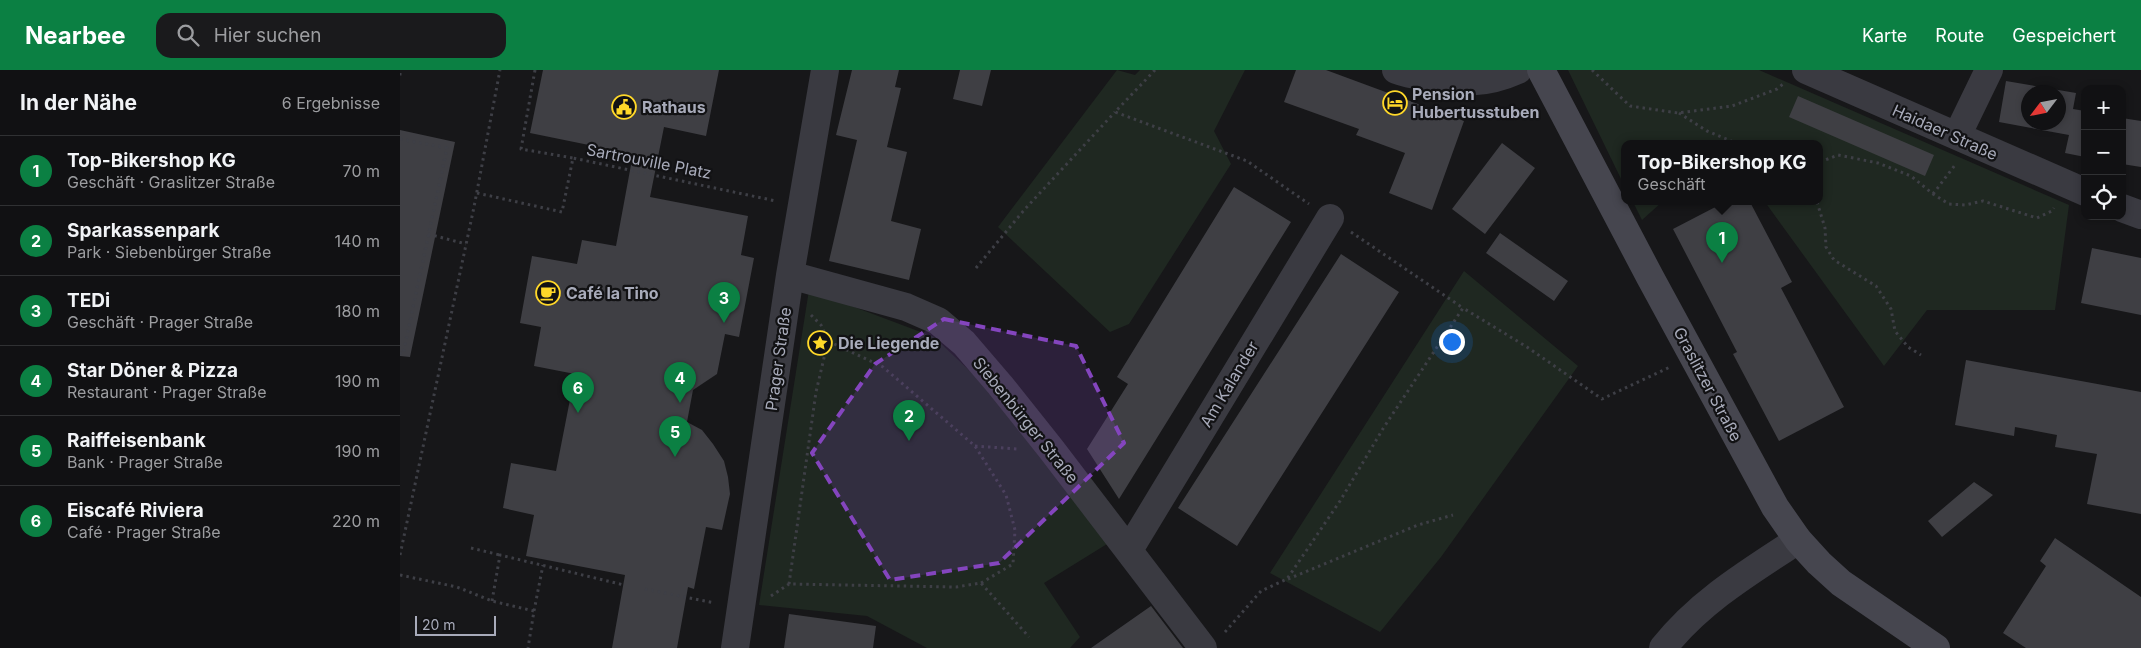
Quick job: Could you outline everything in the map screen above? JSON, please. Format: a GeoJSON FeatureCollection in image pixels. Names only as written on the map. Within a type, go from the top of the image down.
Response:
{"type":"FeatureCollection","features":[{"type":"Feature","properties":{"kind":"street","name":"Prager Straße"},"geometry":{"type":"LineString","coordinates":[[735,648],[800,207],[825,70]]}},
{"type":"Feature","properties":{"kind":"street"},"geometry":{"type":"LineString","coordinates":[[1396,70],[1438,80],[1472,83],[1500,78],[1518,70]]}},
{"type":"Feature","properties":{"kind":"street","name":"Graslitzer Straße"},"geometry":{"type":"LineString","coordinates":[[1542,70],[1775,507],[1798,540],[1819,564],[1842,583],[1936,648]]}},
{"type":"Feature","properties":{"kind":"street"},"geometry":{"type":"LineString","coordinates":[[1964,140],[1989,70]]}},
{"type":"Feature","properties":{"kind":"street","name":"Haidaer Straße"},"geometry":{"type":"LineString","coordinates":[[1795,76],[1964,140],[2075,189]]}},
{"type":"Feature","properties":{"kind":"street"},"geometry":{"type":"LineString","coordinates":[[2126,209],[2141,215]]}},
{"type":"Feature","properties":{"kind":"street","name":"Am Kalander"},"geometry":{"type":"LineString","coordinates":[[1129,550],[1330,218]]}},
{"type":"Feature","properties":{"kind":"street","name":"Siebenbürger Straße"},"geometry":{"type":"LineString","coordinates":[[790,274],[906,307],[938,321],[964,343],[1000,385],[1129,550],[1213,641]]}},
{"type":"Feature","properties":{"kind":"street"},"geometry":{"type":"LineString","coordinates":[[1663,648],[1673,636],[1730,584],[1798,540]]}},
{"type":"Feature","properties":{"kind":"path"},"geometry":{"type":"LineString","coordinates":[[400,555],[477,193],[500,70]]}},
{"type":"Feature","properties":{"kind":"path"},"geometry":{"type":"LineString","coordinates":[[535,70],[521,149],[573,158]]}},
{"type":"Feature","properties":{"kind":"path"},"geometry":{"type":"LineString","coordinates":[[976,268],[1025,209],[1155,70]]}},
{"type":"Feature","properties":{"kind":"path"},"geometry":{"type":"LineString","coordinates":[[1592,70],[1630,106],[1678,113],[1732,106],[1777,89],[1795,76]]}},
{"type":"Feature","properties":{"kind":"path"},"geometry":{"type":"LineString","coordinates":[[1115,112],[1247,161],[1463,308],[1527,347],[1602,399],[1693,356]]}},
{"type":"Feature","properties":{"kind":"path"},"geometry":{"type":"LineString","coordinates":[[1678,113],[1707,131],[1728,140]]}},
{"type":"Feature","properties":{"kind":"path"},"geometry":{"type":"LineString","coordinates":[[400,139],[447,148],[403,354],[400,353]]}},
{"type":"Feature","properties":{"kind":"path"},"geometry":{"type":"LineString","coordinates":[[1933,194],[1964,140]]}},
{"type":"Feature","properties":{"kind":"path"},"geometry":{"type":"LineString","coordinates":[[1823,161],[1838,155],[1878,163],[1911,176],[1933,194],[1950,204],[1965,205],[1983,201],[2037,218],[2052,211],[2075,189]]}},
{"type":"Feature","properties":{"kind":"path","name":"Sartrouville Platz"},"geometry":{"type":"LineString","coordinates":[[477,193],[562,212],[573,158],[800,207]]}},
{"type":"Feature","properties":{"kind":"path"},"geometry":{"type":"LineString","coordinates":[[1818,205],[1825,228],[1826,247],[1834,260],[1876,286],[1891,309],[1895,331],[1908,347],[1921,355]]}},
{"type":"Feature","properties":{"kind":"path"},"geometry":{"type":"LineString","coordinates":[[428,234],[466,244]]}},
{"type":"Feature","properties":{"kind":"path"},"geometry":{"type":"LineString","coordinates":[[1287,579],[1340,501],[1384,427],[1463,308]]}},
{"type":"Feature","properties":{"kind":"path"},"geometry":{"type":"LineString","coordinates":[[828,341],[883,367],[975,446],[1006,495],[1016,530],[1013,564],[982,583],[956,587],[789,584],[816,392],[828,341]]}},
{"type":"Feature","properties":{"kind":"path"},"geometry":{"type":"LineString","coordinates":[[1213,641],[1260,591],[1418,524],[1453,515]]}},
{"type":"Feature","properties":{"kind":"path"},"geometry":{"type":"LineString","coordinates":[[471,548],[624,585]]}},
{"type":"Feature","properties":{"kind":"path"},"geometry":{"type":"LineString","coordinates":[[492,601],[500,555]]}},
{"type":"Feature","properties":{"kind":"path"},"geometry":{"type":"LineString","coordinates":[[528,648],[543,565]]}},
{"type":"Feature","properties":{"kind":"path"},"geometry":{"type":"LineString","coordinates":[[400,575],[457,587],[492,601],[534,611]]}},
{"type":"Feature","properties":{"kind":"path"},"geometry":{"type":"LineString","coordinates":[[982,583],[1029,637]]}},
{"type":"Feature","properties":{"kind":"path"},"geometry":{"type":"LineString","coordinates":[[645,589],[741,608]]}},
{"type":"Feature","properties":{"kind":"highlighted area"},"geometry":{"type":"Polygon","coordinates":[[[944,319],[1076,346],[1124,443],[999,563],[890,580],[812,453],[875,364],[944,319]]]}},
{"type":"Feature","properties":{"kind":"shaded area"},"geometry":{"type":"Polygon","coordinates":[[[1117,70],[1135,75],[1140,70],[1245,70],[1214,131],[1231,164],[1129,324],[1110,332],[998,227],[1117,70]]]}},
{"type":"Feature","properties":{"kind":"shaded area"},"geometry":{"type":"Polygon","coordinates":[[[1568,70],[1759,70],[2069,205],[2055,310],[1927,310],[1884,366],[1767,205],[1823,205],[1823,140],[1621,140],[1621,179],[1568,70]]]}},
{"type":"Feature","properties":{"kind":"shaded area"},"geometry":{"type":"Polygon","coordinates":[[[1634,205],[1659,205],[1642,220],[1634,205]]]}},
{"type":"Feature","properties":{"kind":"shaded area"},"geometry":{"type":"Polygon","coordinates":[[[1464,271],[1578,366],[1441,557],[1380,632],[1270,573],[1464,271]]]}},
{"type":"Feature","properties":{"kind":"shaded area"},"geometry":{"type":"Polygon","coordinates":[[[809,290],[934,337],[995,395],[1107,544],[1044,583],[1080,637],[1070,648],[927,648],[867,616],[759,605],[809,290]]]}},
{"type":"Feature","properties":{"kind":"building"},"geometry":{"type":"Polygon","coordinates":[[[543,70],[719,70],[706,136],[664,127],[650,197],[748,216],[741,255],[754,258],[739,337],[725,334],[717,374],[693,390],[687,422],[702,430],[724,461],[730,494],[722,530],[706,527],[694,589],[688,587],[677,648],[612,648],[625,575],[526,556],[534,515],[503,508],[511,463],[556,471],[575,374],[534,366],[541,327],[520,323],[532,256],[577,264],[582,240],[616,246],[633,154],[530,133],[543,70]]]}},
{"type":"Feature","properties":{"kind":"building"},"geometry":{"type":"Polygon","coordinates":[[[852,70],[899,70],[895,87],[901,88],[887,147],[907,152],[891,221],[921,229],[909,280],[829,261],[857,140],[836,135],[852,70]]]}},
{"type":"Feature","properties":{"kind":"building"},"geometry":{"type":"Polygon","coordinates":[[[960,70],[991,70],[982,106],[953,99],[960,70]]]}},
{"type":"Feature","properties":{"kind":"building"},"geometry":{"type":"Polygon","coordinates":[[[1296,70],[1326,70],[1464,121],[1432,210],[1389,193],[1405,153],[1356,135],[1359,129],[1284,102],[1296,70]]]}},
{"type":"Feature","properties":{"kind":"building"},"geometry":{"type":"Polygon","coordinates":[[[2006,81],[2029,85],[2021,85],[2021,126],[1999,122],[2006,81]]]}},
{"type":"Feature","properties":{"kind":"building"},"geometry":{"type":"Polygon","coordinates":[[[2066,91],[2076,93],[2073,109],[2081,110],[2081,156],[2065,153],[2069,135],[2042,130],[2066,130],[2066,91]]]}},
{"type":"Feature","properties":{"kind":"building"},"geometry":{"type":"Polygon","coordinates":[[[1798,96],[1934,155],[1925,176],[1789,117],[1798,96]]]}},
{"type":"Feature","properties":{"kind":"building"},"geometry":{"type":"Polygon","coordinates":[[[2126,119],[2141,121],[2141,167],[2126,165],[2126,119]]]}},
{"type":"Feature","properties":{"kind":"building"},"geometry":{"type":"Polygon","coordinates":[[[400,130],[455,142],[410,357],[400,356],[400,130]]]}},
{"type":"Feature","properties":{"kind":"building"},"geometry":{"type":"Polygon","coordinates":[[[1502,143],[1535,168],[1485,234],[1452,209],[1502,143]]]}},
{"type":"Feature","properties":{"kind":"building"},"geometry":{"type":"Polygon","coordinates":[[[1234,187],[1291,222],[1119,499],[1087,449],[1128,384],[1117,377],[1234,187]]]}},
{"type":"Feature","properties":{"kind":"building"},"geometry":{"type":"Polygon","coordinates":[[[1719,205],[1752,205],[1792,282],[1781,288],[1844,407],[1779,441],[1733,354],[1737,352],[1673,229],[1719,205]]]}},
{"type":"Feature","properties":{"kind":"building"},"geometry":{"type":"Polygon","coordinates":[[[1500,233],[1568,281],[1554,301],[1486,253],[1500,233]]]}},
{"type":"Feature","properties":{"kind":"building"},"geometry":{"type":"Polygon","coordinates":[[[2092,248],[2141,258],[2141,315],[2081,303],[2092,248]]]}},
{"type":"Feature","properties":{"kind":"building"},"geometry":{"type":"Polygon","coordinates":[[[1341,254],[1399,292],[1237,546],[1178,508],[1341,254]]]}},
{"type":"Feature","properties":{"kind":"building"},"geometry":{"type":"Polygon","coordinates":[[[1966,360],[2141,392],[2141,514],[2087,504],[2097,454],[2055,447],[2057,435],[2015,427],[2014,436],[1955,425],[1966,360]]]}},
{"type":"Feature","properties":{"kind":"building"},"geometry":{"type":"Polygon","coordinates":[[[1974,482],[1993,495],[1942,537],[1928,521],[1974,482]]]}},
{"type":"Feature","properties":{"kind":"building"},"geometry":{"type":"Polygon","coordinates":[[[2055,538],[2141,597],[2141,648],[2026,648],[2003,633],[2046,566],[2040,561],[2055,538]]]}},
{"type":"Feature","properties":{"kind":"building"},"geometry":{"type":"Polygon","coordinates":[[[1151,606],[1183,648],[1091,648],[1151,606]]]}},
{"type":"Feature","properties":{"kind":"building"},"geometry":{"type":"Polygon","coordinates":[[[789,614],[876,626],[873,648],[784,648],[789,614]]]}},
{"type":"Feature","properties":{"kind":"place","name":"Pension Hubertusstuben"},"geometry":{"type":"Point","coordinates":[1395,103]}},
{"type":"Feature","properties":{"kind":"place","name":"Rathaus"},"geometry":{"type":"Point","coordinates":[624,107]}},
{"type":"Feature","properties":{"kind":"place","name":"Top-Bikershop KG"},"geometry":{"type":"Point","coordinates":[1722,263]}},
{"type":"Feature","properties":{"kind":"place","name":"Café la Tino"},"geometry":{"type":"Point","coordinates":[548,293]}},
{"type":"Feature","properties":{"kind":"place","name":"TEDi"},"geometry":{"type":"Point","coordinates":[724,323]}},
{"type":"Feature","properties":{"kind":"place","name":"Die Liegende"},"geometry":{"type":"Point","coordinates":[820,343]}},
{"type":"Feature","properties":{"kind":"place","name":"Star Döner & Pizza"},"geometry":{"type":"Point","coordinates":[680,403]}},
{"type":"Feature","properties":{"kind":"place","name":"Eiscafé Riviera"},"geometry":{"type":"Point","coordinates":[578,413]}},
{"type":"Feature","properties":{"kind":"place","name":"Sparkassenpark"},"geometry":{"type":"Point","coordinates":[909,441]}},
{"type":"Feature","properties":{"kind":"place","name":"Raiffeisenbank"},"geometry":{"type":"Point","coordinates":[675,457]}}]}
